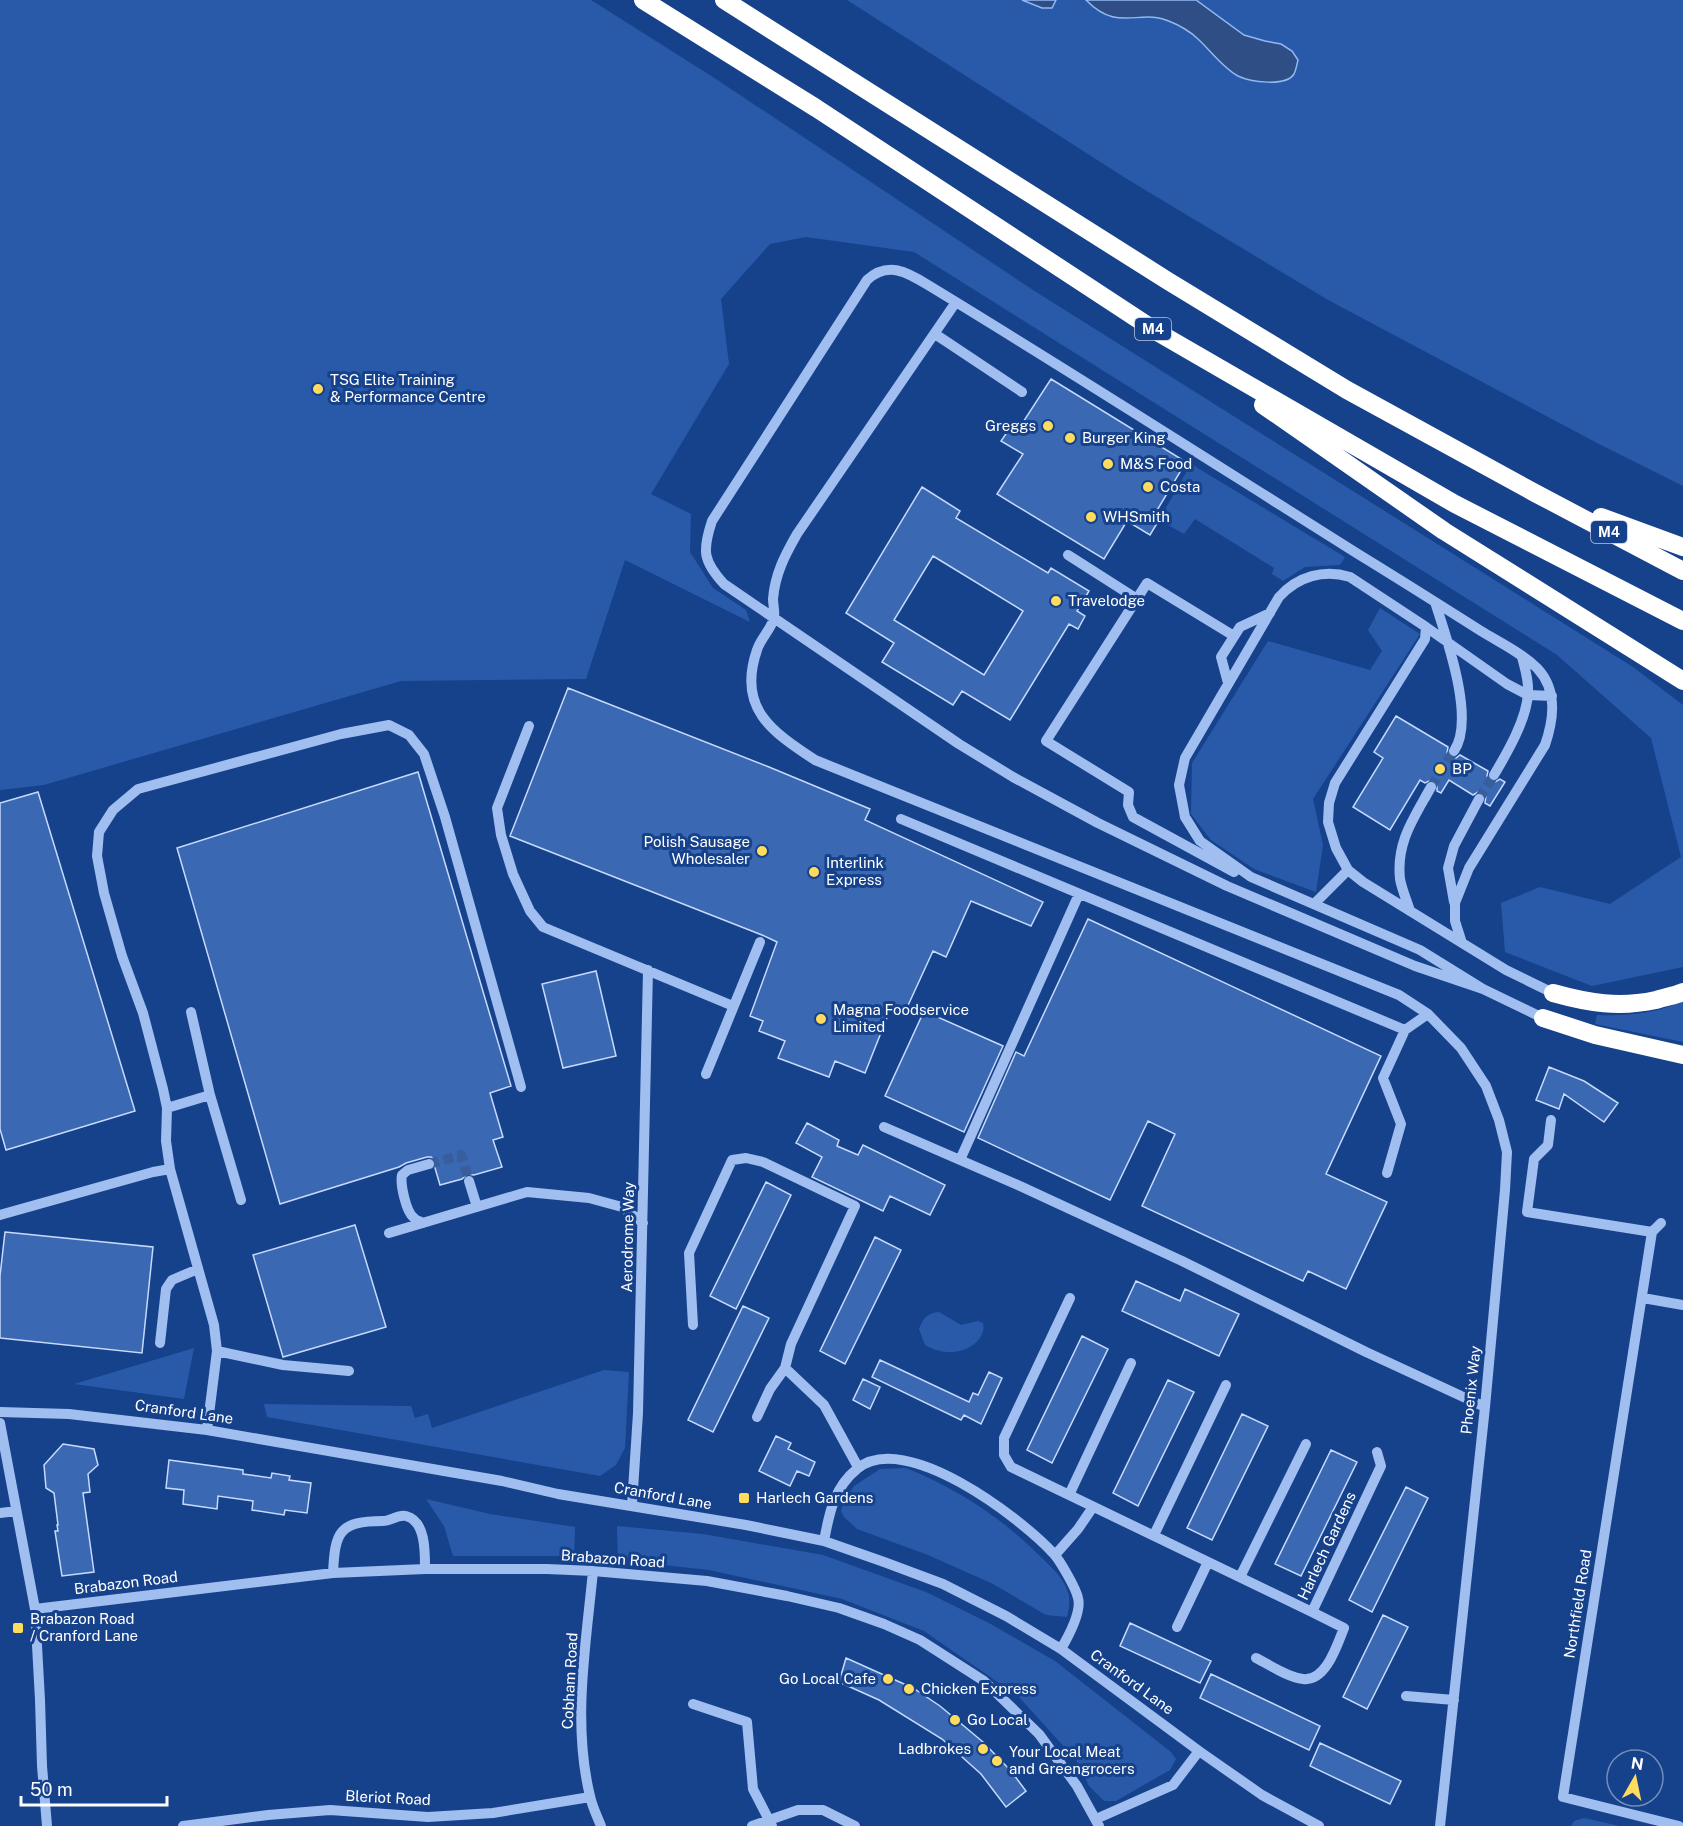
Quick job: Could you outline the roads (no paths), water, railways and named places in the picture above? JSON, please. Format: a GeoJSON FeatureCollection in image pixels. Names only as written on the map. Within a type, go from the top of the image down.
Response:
{"type":"FeatureCollection","features":[{"type":"Feature","properties":{"kind":"highway","name":"M4"},"geometry":{"type":"LineString","coordinates":[[643,0],[816,108],[1159,333],[1455,504],[1683,621]]}},
{"type":"Feature","properties":{"kind":"highway","name":"M4"},"geometry":{"type":"LineString","coordinates":[[724,0],[1188,293],[1347,390],[1534,493],[1683,571]]}},
{"type":"Feature","properties":{"kind":"highway"},"geometry":{"type":"LineString","coordinates":[[1159,333],[1444,531],[1683,681]]}},
{"type":"Feature","properties":{"kind":"highway","name":"M4"},"geometry":{"type":"LineString","coordinates":[[1534,493],[1683,547]]}},
{"type":"Feature","properties":{"kind":"highway"},"geometry":{"type":"LineString","coordinates":[[1553,993],[1603,1005],[1637,1004],[1683,992]]}},
{"type":"Feature","properties":{"kind":"highway"},"geometry":{"type":"LineString","coordinates":[[1543,1018],[1595,1035],[1683,1055]]}},
{"type":"Feature","properties":{"kind":"street"},"geometry":{"type":"LineString","coordinates":[[1455,903],[1469,868],[1545,745],[1551,727],[1552,696],[1548,682],[1537,668],[1522,656],[913,276],[885,269],[875,272],[867,280],[712,521],[706,539],[706,555],[711,570],[724,585],[958,744],[1098,824],[1237,891],[1414,966],[1483,989]]}},
{"type":"Feature","properties":{"kind":"street"},"geometry":{"type":"LineString","coordinates":[[774,619],[775,582],[781,564],[797,534],[956,302]]}},
{"type":"Feature","properties":{"kind":"street"},"geometry":{"type":"LineString","coordinates":[[935,334],[1022,392]]}},
{"type":"Feature","properties":{"kind":"street"},"geometry":{"type":"LineString","coordinates":[[1068,555],[1137,599]]}},
{"type":"Feature","properties":{"kind":"street"},"geometry":{"type":"LineString","coordinates":[[1251,877],[1200,841],[1185,817],[1179,785],[1185,758],[1287,588],[1303,579],[1323,573],[1338,573],[1350,577],[1507,684],[1528,695],[1552,696]]}},
{"type":"Feature","properties":{"kind":"street"},"geometry":{"type":"LineString","coordinates":[[1234,636],[1147,583],[1046,741],[1129,792],[1128,805],[1133,817],[1231,870],[1420,950],[1483,989],[1543,1018]]}},
{"type":"Feature","properties":{"kind":"street"},"geometry":{"type":"LineString","coordinates":[[1435,602],[1454,664],[1463,718],[1459,744],[1454,751]]}},
{"type":"Feature","properties":{"kind":"street"},"geometry":{"type":"LineString","coordinates":[[1228,683],[1221,657],[1240,627],[1270,613]]}},
{"type":"Feature","properties":{"kind":"street","name":"Phoenix Way"},"geometry":{"type":"LineString","coordinates":[[774,619],[759,641],[752,663],[750,689],[760,714],[783,739],[815,760],[1399,995],[1428,1014],[1461,1048],[1486,1086],[1499,1120],[1507,1152],[1505,1190],[1485,1407],[1440,1826]]}},
{"type":"Feature","properties":{"kind":"street"},"geometry":{"type":"LineString","coordinates":[[1426,627],[1425,639],[1335,783],[1329,802],[1328,822],[1336,848],[1348,870],[1363,882],[1506,970],[1553,993]]}},
{"type":"Feature","properties":{"kind":"street"},"geometry":{"type":"LineString","coordinates":[[1494,775],[1524,714],[1528,695],[1528,676],[1522,656]]}},
{"type":"Feature","properties":{"kind":"street"},"geometry":{"type":"LineString","coordinates":[[207,1430],[217,1351],[214,1325],[170,1169],[166,1141],[166,1108],[143,1013],[122,956],[104,893],[97,856],[99,832],[112,810],[138,789],[341,734],[389,725],[409,735],[424,754],[445,817],[521,1087]]}},
{"type":"Feature","properties":{"kind":"street"},"geometry":{"type":"LineString","coordinates":[[529,726],[497,808],[501,835],[513,874],[530,911],[543,927],[733,1006]]}},
{"type":"Feature","properties":{"kind":"street"},"geometry":{"type":"LineString","coordinates":[[1410,911],[1400,882],[1400,856],[1406,833],[1431,787]]}},
{"type":"Feature","properties":{"kind":"street"},"geometry":{"type":"LineString","coordinates":[[1462,943],[1455,921],[1455,903],[1448,867],[1454,846],[1479,799]]}},
{"type":"Feature","properties":{"kind":"street"},"geometry":{"type":"LineString","coordinates":[[900,819],[1405,1030]]}},
{"type":"Feature","properties":{"kind":"street"},"geometry":{"type":"LineString","coordinates":[[1314,904],[1348,870]]}},
{"type":"Feature","properties":{"kind":"street"},"geometry":{"type":"LineString","coordinates":[[960,1160],[1079,894]]}},
{"type":"Feature","properties":{"kind":"street"},"geometry":{"type":"LineString","coordinates":[[706,1074],[760,942]]}},
{"type":"Feature","properties":{"kind":"street","name":"Aerodrome Way"},"geometry":{"type":"LineString","coordinates":[[632,1505],[638,1413],[648,970]]}},
{"type":"Feature","properties":{"kind":"street"},"geometry":{"type":"LineString","coordinates":[[191,1012],[210,1095],[241,1200]]}},
{"type":"Feature","properties":{"kind":"street"},"geometry":{"type":"LineString","coordinates":[[1387,1173],[1401,1124],[1383,1078],[1405,1030],[1428,1014]]}},
{"type":"Feature","properties":{"kind":"street"},"geometry":{"type":"LineString","coordinates":[[166,1108],[210,1095]]}},
{"type":"Feature","properties":{"kind":"street"},"geometry":{"type":"LineString","coordinates":[[1551,1120],[1548,1145],[1534,1159],[1527,1212],[1652,1232],[1661,1223]]}},
{"type":"Feature","properties":{"kind":"street"},"geometry":{"type":"LineString","coordinates":[[884,1128],[1182,1261],[1366,1352],[1485,1407]]}},
{"type":"Feature","properties":{"kind":"street"},"geometry":{"type":"LineString","coordinates":[[693,1325],[689,1252],[732,1160],[746,1158],[763,1162],[855,1206],[791,1344],[784,1368],[770,1389],[757,1417]]}},
{"type":"Feature","properties":{"kind":"street"},"geometry":{"type":"LineString","coordinates":[[423,1223],[414,1218],[408,1209],[400,1182],[402,1175],[408,1170],[429,1164]]}},
{"type":"Feature","properties":{"kind":"street"},"geometry":{"type":"LineString","coordinates":[[0,1215],[170,1169]]}},
{"type":"Feature","properties":{"kind":"street"},"geometry":{"type":"LineString","coordinates":[[469,1181],[477,1207]]}},
{"type":"Feature","properties":{"kind":"street"},"geometry":{"type":"LineString","coordinates":[[388,1233],[527,1192],[590,1198],[622,1207],[643,1223]]}},
{"type":"Feature","properties":{"kind":"street","name":"Northfield Road"},"geometry":{"type":"LineString","coordinates":[[1652,1232],[1563,1797],[1679,1826]]}},
{"type":"Feature","properties":{"kind":"street"},"geometry":{"type":"LineString","coordinates":[[160,1343],[166,1289],[172,1280],[198,1269]]}},
{"type":"Feature","properties":{"kind":"street","name":"Harlech Gardens"},"geometry":{"type":"LineString","coordinates":[[1070,1298],[1004,1438],[1004,1455],[1011,1467],[1312,1612],[1381,1466],[1377,1452]]}},
{"type":"Feature","properties":{"kind":"street"},"geometry":{"type":"LineString","coordinates":[[1642,1298],[1683,1305]]}},
{"type":"Feature","properties":{"kind":"street"},"geometry":{"type":"LineString","coordinates":[[217,1351],[283,1365],[349,1371]]}},
{"type":"Feature","properties":{"kind":"street"},"geometry":{"type":"LineString","coordinates":[[1069,1495],[1131,1363]]}},
{"type":"Feature","properties":{"kind":"street"},"geometry":{"type":"LineString","coordinates":[[784,1368],[824,1405],[858,1467]]}},
{"type":"Feature","properties":{"kind":"street"},"geometry":{"type":"LineString","coordinates":[[1154,1535],[1226,1385]]}},
{"type":"Feature","properties":{"kind":"street","name":"Cranford Lane"},"geometry":{"type":"LineString","coordinates":[[0,1412],[66,1414],[207,1430],[478,1477],[558,1494],[746,1525],[824,1541],[953,1588],[1006,1616],[1061,1649],[1199,1751],[1262,1794],[1319,1826]]}},
{"type":"Feature","properties":{"kind":"street"},"geometry":{"type":"LineString","coordinates":[[0,1423],[34,1609],[47,1826]]}},
{"type":"Feature","properties":{"kind":"street"},"geometry":{"type":"LineString","coordinates":[[1240,1577],[1306,1444]]}},
{"type":"Feature","properties":{"kind":"street"},"geometry":{"type":"LineString","coordinates":[[824,1541],[837,1493],[858,1467],[872,1461],[890,1458],[924,1465],[960,1483],[1002,1510],[1055,1555],[1078,1599],[1076,1618],[1061,1649]]}},
{"type":"Feature","properties":{"kind":"street"},"geometry":{"type":"LineString","coordinates":[[1055,1555],[1078,1529],[1093,1507]]}},
{"type":"Feature","properties":{"kind":"street"},"geometry":{"type":"LineString","coordinates":[[0,1513],[16,1511]]}},
{"type":"Feature","properties":{"kind":"street"},"geometry":{"type":"LineString","coordinates":[[333,1573],[334,1549],[340,1534],[350,1524],[388,1521],[400,1516],[406,1516],[414,1521],[421,1531],[425,1551],[425,1569]]}},
{"type":"Feature","properties":{"kind":"street"},"geometry":{"type":"LineString","coordinates":[[1178,1627],[1208,1562]]}},
{"type":"Feature","properties":{"kind":"street","name":"Brabazon Road"},"geometry":{"type":"LineString","coordinates":[[34,1609],[333,1573],[425,1569],[593,1571],[706,1581],[787,1596],[839,1608],[920,1640],[984,1681],[1039,1734],[1077,1786],[1098,1822]]}},
{"type":"Feature","properties":{"kind":"street","name":"Cobham Road"},"geometry":{"type":"LineString","coordinates":[[593,1571],[581,1702],[583,1757],[590,1797],[601,1826]]}},
{"type":"Feature","properties":{"kind":"street"},"geometry":{"type":"LineString","coordinates":[[1256,1658],[1293,1676],[1303,1679],[1314,1678],[1324,1668],[1344,1628],[1312,1612]]}},
{"type":"Feature","properties":{"kind":"street"},"geometry":{"type":"LineString","coordinates":[[1406,1696],[1454,1700]]}},
{"type":"Feature","properties":{"kind":"street"},"geometry":{"type":"LineString","coordinates":[[693,1704],[747,1722],[753,1789],[771,1823]]}},
{"type":"Feature","properties":{"kind":"street"},"geometry":{"type":"LineString","coordinates":[[1098,1822],[1173,1785],[1199,1751]]}},
{"type":"Feature","properties":{"kind":"street","name":"Bleriot Road"},"geometry":{"type":"LineString","coordinates":[[183,1826],[269,1821],[330,1810],[428,1817],[493,1813],[590,1797]]}},
{"type":"Feature","properties":{"kind":"street"},"geometry":{"type":"LineString","coordinates":[[752,1826],[771,1823],[798,1810],[823,1810],[855,1826]]}},
{"type":"Feature","properties":{"kind":"tunnel"},"geometry":{"type":"LineString","coordinates":[[1431,787],[1454,751]]}},
{"type":"Feature","properties":{"kind":"tunnel"},"geometry":{"type":"LineString","coordinates":[[1479,799],[1494,775]]}},
{"type":"Feature","properties":{"kind":"tunnel"},"geometry":{"type":"LineString","coordinates":[[429,1164],[461,1155],[469,1181]]}},
{"type":"Feature","properties":{"kind":"place","name":"TSG Elite Training & Performance Centre"},"geometry":{"type":"Point","coordinates":[318,389]}},
{"type":"Feature","properties":{"kind":"place","name":"Greggs"},"geometry":{"type":"Point","coordinates":[1048,426]}},
{"type":"Feature","properties":{"kind":"place","name":"Burger King"},"geometry":{"type":"Point","coordinates":[1070,438]}},
{"type":"Feature","properties":{"kind":"place","name":"M&S Food"},"geometry":{"type":"Point","coordinates":[1108,464]}},
{"type":"Feature","properties":{"kind":"place","name":"Costa"},"geometry":{"type":"Point","coordinates":[1148,487]}},
{"type":"Feature","properties":{"kind":"place","name":"WHSmith"},"geometry":{"type":"Point","coordinates":[1091,517]}},
{"type":"Feature","properties":{"kind":"place","name":"Travelodge"},"geometry":{"type":"Point","coordinates":[1056,601]}},
{"type":"Feature","properties":{"kind":"place","name":"BP"},"geometry":{"type":"Point","coordinates":[1440,769]}},
{"type":"Feature","properties":{"kind":"place","name":"Polish Sausage Wholesaler"},"geometry":{"type":"Point","coordinates":[762,851]}},
{"type":"Feature","properties":{"kind":"place","name":"Interlink Express"},"geometry":{"type":"Point","coordinates":[814,872]}},
{"type":"Feature","properties":{"kind":"place","name":"Magna Foodservice Limited"},"geometry":{"type":"Point","coordinates":[821,1019]}},
{"type":"Feature","properties":{"kind":"place","name":"Harlech Gardens"},"geometry":{"type":"Point","coordinates":[744,1498]}},
{"type":"Feature","properties":{"kind":"place","name":"Brabazon Road / Cranford Lane"},"geometry":{"type":"Point","coordinates":[18,1628]}},
{"type":"Feature","properties":{"kind":"place","name":"Go Local Cafe"},"geometry":{"type":"Point","coordinates":[888,1679]}},
{"type":"Feature","properties":{"kind":"place","name":"Chicken Express"},"geometry":{"type":"Point","coordinates":[909,1689]}},
{"type":"Feature","properties":{"kind":"place","name":"Go Local"},"geometry":{"type":"Point","coordinates":[955,1720]}},
{"type":"Feature","properties":{"kind":"place","name":"Ladbrokes"},"geometry":{"type":"Point","coordinates":[983,1749]}},
{"type":"Feature","properties":{"kind":"place","name":"Your Local Meat and Greengrocers"},"geometry":{"type":"Point","coordinates":[997,1761]}}]}
